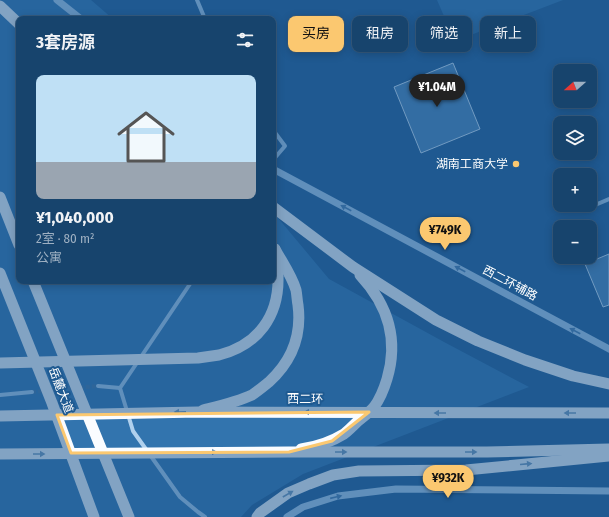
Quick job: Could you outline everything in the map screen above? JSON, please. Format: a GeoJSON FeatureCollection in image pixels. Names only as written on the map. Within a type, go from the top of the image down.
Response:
{"type":"FeatureCollection","features":[{"type":"Feature","properties":{"kind":"highway"},"geometry":{"type":"LineString","coordinates":[[0,6],[16,21]]}},
{"type":"Feature","properties":{"kind":"highway"},"geometry":{"type":"LineString","coordinates":[[0,198],[16,238]]}},
{"type":"Feature","properties":{"kind":"highway"},"geometry":{"type":"LineString","coordinates":[[276,209],[353,267],[436,320],[478,341],[525,360],[574,376],[609,384]]}},
{"type":"Feature","properties":{"kind":"highway"},"geometry":{"type":"LineString","coordinates":[[198,412],[238,401],[253,394],[278,374],[287,362],[294,348],[298,333],[299,312],[296,290],[287,268],[276,251]]}},
{"type":"Feature","properties":{"kind":"highway"},"geometry":{"type":"LineString","coordinates":[[0,363],[198,358],[219,355],[238,348],[252,339],[264,328],[274,308],[278,293],[276,262]]}},
{"type":"Feature","properties":{"kind":"highway"},"geometry":{"type":"LineString","coordinates":[[289,452],[332,441],[345,433],[374,407],[384,389],[393,352],[391,332],[385,313],[377,296],[353,267]]}},
{"type":"Feature","properties":{"kind":"highway","name":"岳麓大道"},"geometry":{"type":"LineString","coordinates":[[0,273],[52,403],[94,517]]}},
{"type":"Feature","properties":{"kind":"highway","name":"岳麓大道"},"geometry":{"type":"LineString","coordinates":[[34,284],[129,517]]}},
{"type":"Feature","properties":{"kind":"highway","name":"西二环"},"geometry":{"type":"LineString","coordinates":[[0,416],[198,412],[609,413]]}},
{"type":"Feature","properties":{"kind":"highway"},"geometry":{"type":"LineString","coordinates":[[0,454],[487,452],[609,449]]}},
{"type":"Feature","properties":{"kind":"highway"},"geometry":{"type":"LineString","coordinates":[[257,517],[260,513],[295,490],[333,475],[359,471],[466,470],[609,456]]}},
{"type":"Feature","properties":{"kind":"street"},"geometry":{"type":"LineString","coordinates":[[57,0],[77,16]]}},
{"type":"Feature","properties":{"kind":"street"},"geometry":{"type":"LineString","coordinates":[[197,0],[204,16]]}},
{"type":"Feature","properties":{"kind":"street"},"geometry":{"type":"LineString","coordinates":[[276,134],[285,146],[276,156]]}},
{"type":"Feature","properties":{"kind":"street","name":"西二环辅路"},"geometry":{"type":"LineString","coordinates":[[276,171],[609,349]]}},
{"type":"Feature","properties":{"kind":"street"},"geometry":{"type":"LineString","coordinates":[[597,204],[609,199]]}},
{"type":"Feature","properties":{"kind":"street"},"geometry":{"type":"LineString","coordinates":[[120,388],[190,284]]}},
{"type":"Feature","properties":{"kind":"street"},"geometry":{"type":"LineString","coordinates":[[98,386],[120,388]]}},
{"type":"Feature","properties":{"kind":"street"},"geometry":{"type":"LineString","coordinates":[[120,388],[133,431],[180,497],[205,517]]}},
{"type":"Feature","properties":{"kind":"street"},"geometry":{"type":"LineString","coordinates":[[0,395],[32,392]]}},
{"type":"Feature","properties":{"kind":"street"},"geometry":{"type":"LineString","coordinates":[[287,517],[303,507],[338,496],[396,489],[609,491]]}},
{"type":"Feature","properties":{"kind":"highlighted area"},"geometry":{"type":"Polygon","coordinates":[[[369,412],[332,441],[289,452],[71,453],[57,415],[369,412]]]}},
{"type":"Feature","properties":{"kind":"shaded area"},"geometry":{"type":"Polygon","coordinates":[[[0,0],[91,0],[110,16],[16,16],[16,284],[276,284],[276,216],[329,279],[529,387],[303,474],[252,505],[241,517],[0,517],[0,0]]]}},
{"type":"Feature","properties":{"kind":"shaded area"},"geometry":{"type":"Polygon","coordinates":[[[437,0],[563,0],[521,16],[480,16],[480,32],[472,35],[472,16],[444,16],[437,0]]]}},
{"type":"Feature","properties":{"kind":"building"},"geometry":{"type":"Polygon","coordinates":[[[453,63],[480,129],[421,153],[394,87],[453,63]]]}},
{"type":"Feature","properties":{"kind":"building"},"geometry":{"type":"Polygon","coordinates":[[[609,254],[609,305],[603,307],[585,264],[597,264],[597,259],[609,254]]]}},
{"type":"Feature","properties":{"kind":"tunnel"},"geometry":{"type":"LineString","coordinates":[[32,392],[98,386]]}},
{"type":"Feature","properties":{"kind":"place","name":"湖南工商大学"},"geometry":{"type":"Point","coordinates":[516,164]}}]}
